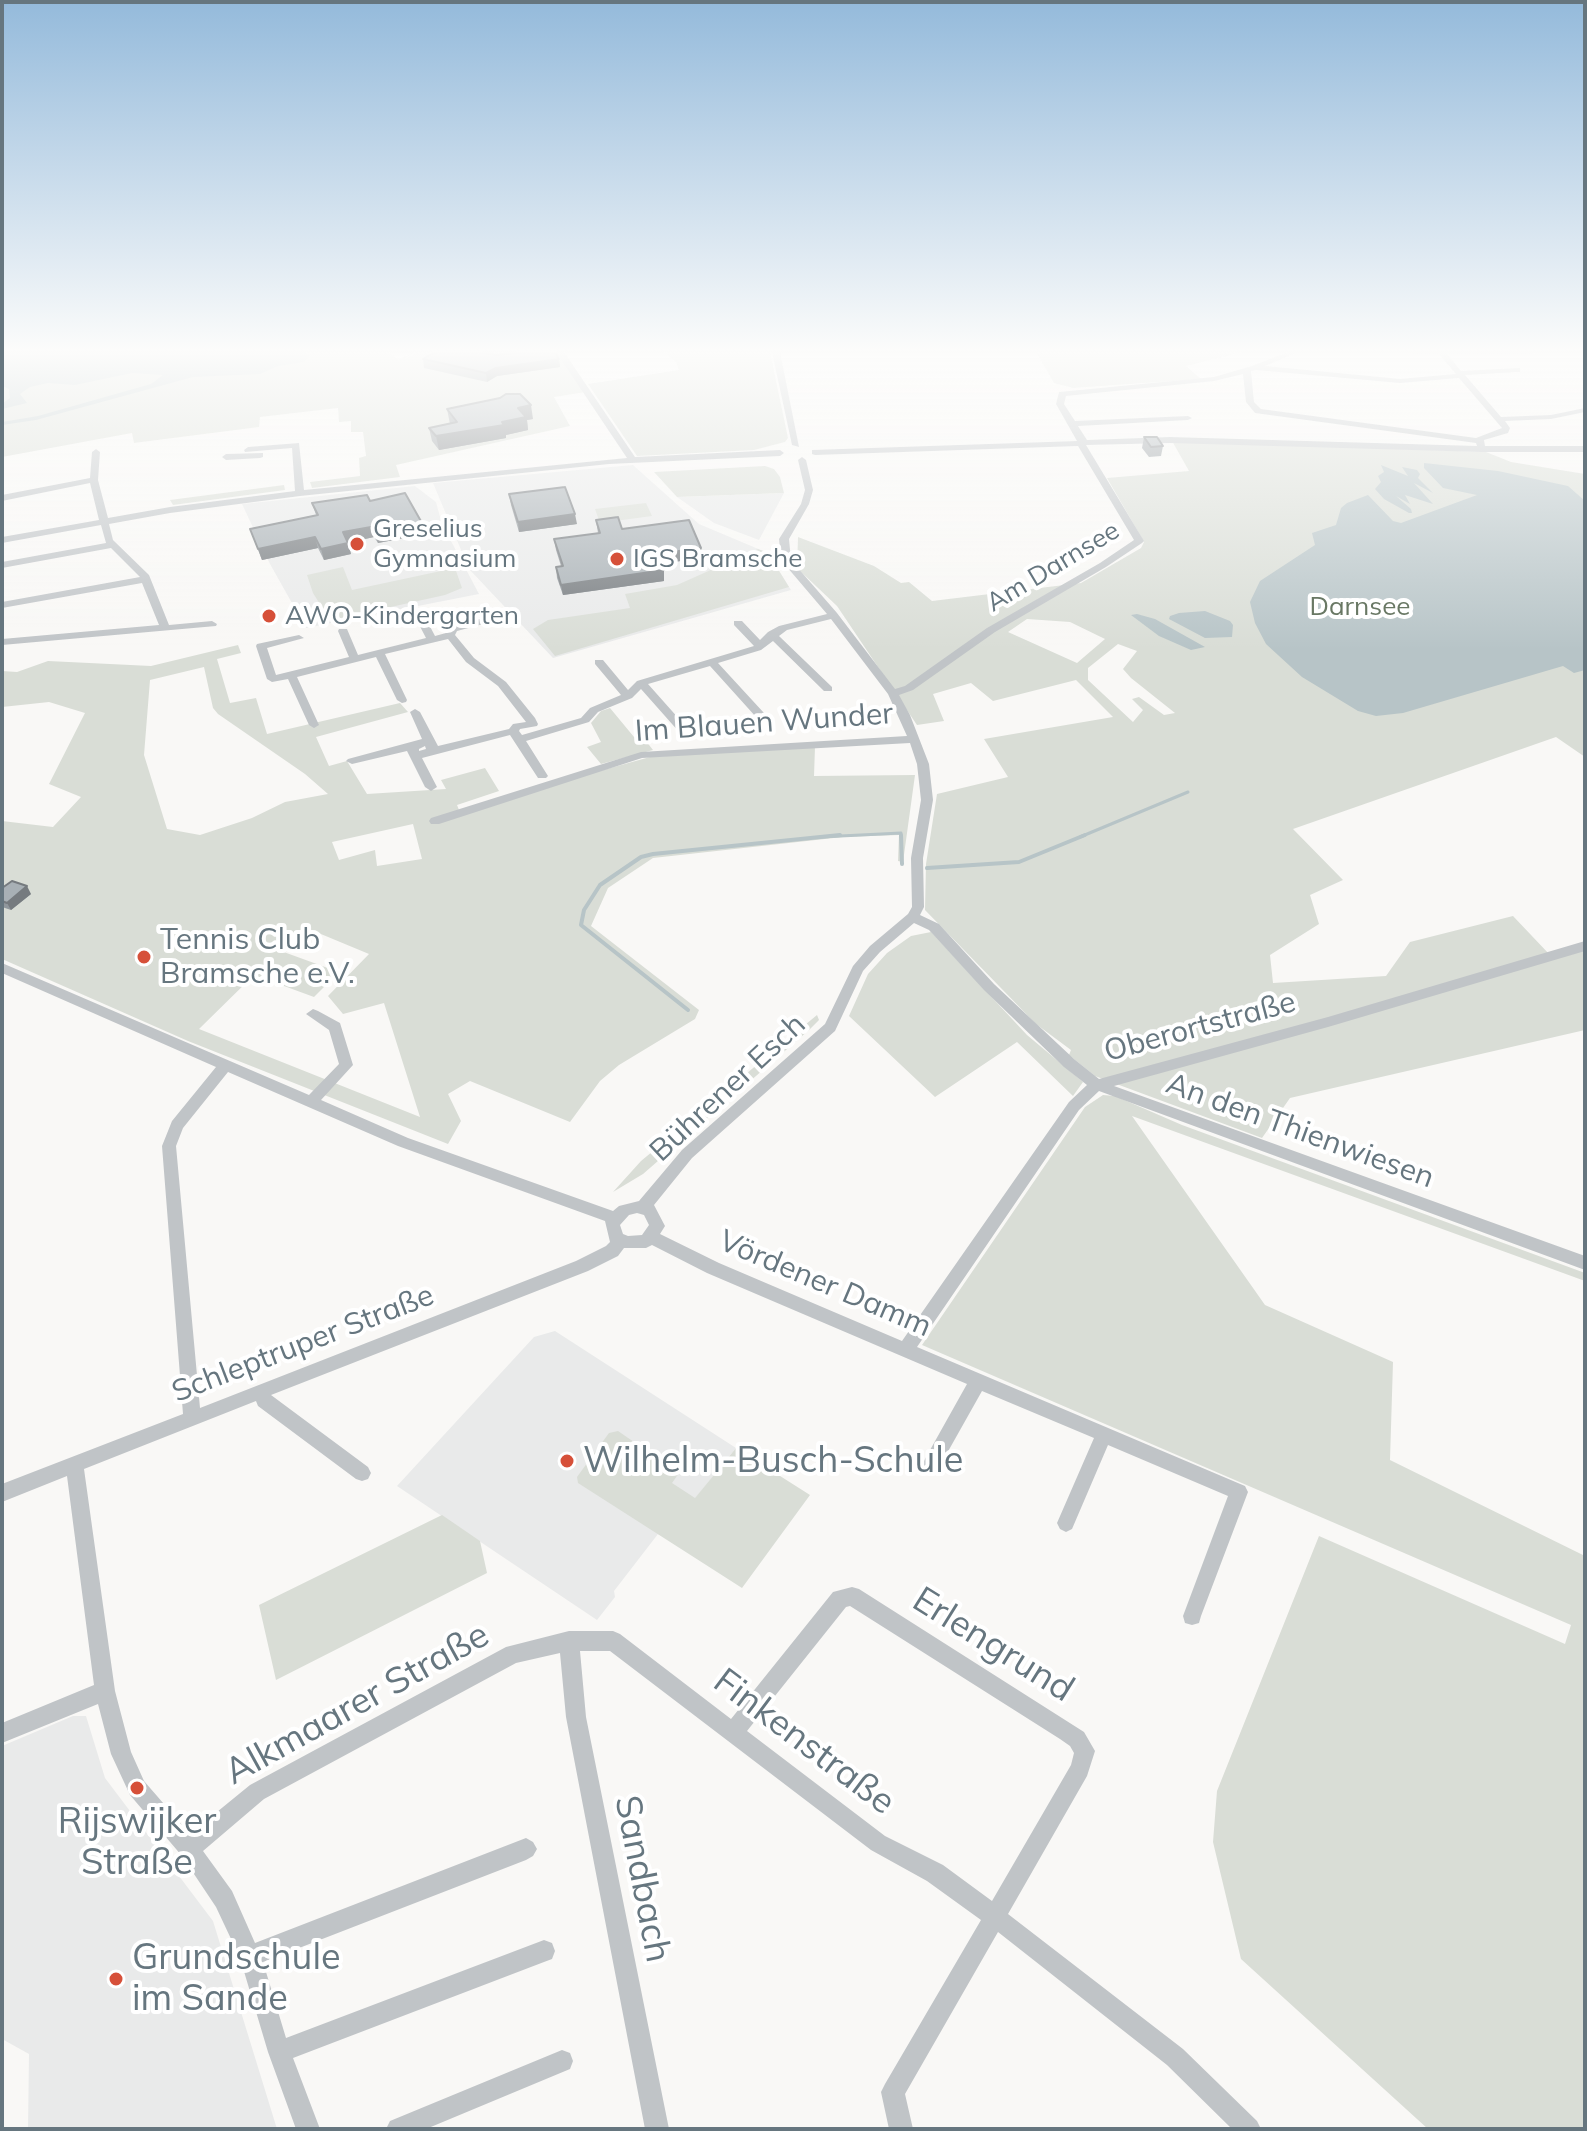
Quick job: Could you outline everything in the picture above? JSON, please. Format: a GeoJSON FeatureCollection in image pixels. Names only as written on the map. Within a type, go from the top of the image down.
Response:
{"type":"FeatureCollection","features":[{"type":"Feature","properties":{"kind":"street"},"geometry":{"type":"LineString","coordinates":[[226,457],[291,451]]}},
{"type":"Feature","properties":{"kind":"street"},"geometry":{"type":"LineString","coordinates":[[296,451],[300,493]]}},
{"type":"Feature","properties":{"kind":"street"},"geometry":{"type":"LineString","coordinates":[[627,451],[633,460]]}},
{"type":"Feature","properties":{"kind":"street"},"geometry":{"type":"LineString","coordinates":[[786,451],[809,490],[805,504],[784,539],[786,560],[893,693],[914,739],[927,781],[927,800],[917,858],[918,907],[913,917]]}},
{"type":"Feature","properties":{"kind":"street"},"geometry":{"type":"LineString","coordinates":[[2,540],[300,493],[633,460],[791,458],[812,457],[815,452],[830,451]]}},
{"type":"Feature","properties":{"kind":"street","name":"Am Darnsee"},"geometry":{"type":"LineString","coordinates":[[893,693],[909,688],[991,630],[1091,573],[1139,541],[1087,451]]}},
{"type":"Feature","properties":{"kind":"street"},"geometry":{"type":"LineString","coordinates":[[96,452],[94,480],[112,545],[146,579],[165,628]]}},
{"type":"Feature","properties":{"kind":"street"},"geometry":{"type":"LineString","coordinates":[[2,498],[94,480]]}},
{"type":"Feature","properties":{"kind":"street"},"geometry":{"type":"LineString","coordinates":[[2,565],[112,545]]}},
{"type":"Feature","properties":{"kind":"street"},"geometry":{"type":"LineString","coordinates":[[2,605],[146,579]]}},
{"type":"Feature","properties":{"kind":"street"},"geometry":{"type":"LineString","coordinates":[[418,613],[433,641]]}},
{"type":"Feature","properties":{"kind":"street"},"geometry":{"type":"LineString","coordinates":[[352,761],[430,746],[516,735],[585,720],[594,710],[628,696],[641,683],[757,648],[783,628],[833,615]]}},
{"type":"Feature","properties":{"kind":"street"},"geometry":{"type":"LineString","coordinates":[[299,638],[261,646],[272,679],[433,641],[450,635],[453,629],[491,619]]}},
{"type":"Feature","properties":{"kind":"street"},"geometry":{"type":"LineString","coordinates":[[738,623],[759,645]]}},
{"type":"Feature","properties":{"kind":"street"},"geometry":{"type":"LineString","coordinates":[[2,642],[212,624]]}},
{"type":"Feature","properties":{"kind":"street"},"geometry":{"type":"LineString","coordinates":[[343,631],[355,660]]}},
{"type":"Feature","properties":{"kind":"street"},"geometry":{"type":"LineString","coordinates":[[772,634],[828,689]]}},
{"type":"Feature","properties":{"kind":"street"},"geometry":{"type":"LineString","coordinates":[[450,635],[470,660],[502,684],[537,728]]}},
{"type":"Feature","properties":{"kind":"street"},"geometry":{"type":"LineString","coordinates":[[380,654],[402,700]]}},
{"type":"Feature","properties":{"kind":"street"},"geometry":{"type":"LineString","coordinates":[[711,661],[760,715]]}},
{"type":"Feature","properties":{"kind":"street"},"geometry":{"type":"LineString","coordinates":[[599,662],[628,696]]}},
{"type":"Feature","properties":{"kind":"street"},"geometry":{"type":"LineString","coordinates":[[291,675],[314,725]]}},
{"type":"Feature","properties":{"kind":"street"},"geometry":{"type":"LineString","coordinates":[[641,683],[684,731]]}},
{"type":"Feature","properties":{"kind":"street"},"geometry":{"type":"LineString","coordinates":[[415,712],[430,746]]}},
{"type":"Feature","properties":{"kind":"street"},"geometry":{"type":"LineString","coordinates":[[516,735],[542,776]]}},
{"type":"Feature","properties":{"kind":"street","name":"Im Blauen Wunder"},"geometry":{"type":"LineString","coordinates":[[435,821],[641,755],[914,739]]}},
{"type":"Feature","properties":{"kind":"street"},"geometry":{"type":"LineString","coordinates":[[416,750],[416,759],[431,787]]}},
{"type":"Feature","properties":{"kind":"street","name":"An den Thienwiesen"},"geometry":{"type":"LineString","coordinates":[[913,917],[934,927],[989,987],[1069,1063],[1097,1085],[1585,1263]]}},
{"type":"Feature","properties":{"kind":"street","name":"Bührener Esch"},"geometry":{"type":"LineString","coordinates":[[643,1208],[687,1154],[830,1027],[858,969],[875,949],[913,917]]}},
{"type":"Feature","properties":{"kind":"street","name":"Oberortstraße"},"geometry":{"type":"LineString","coordinates":[[906,1349],[1074,1106],[1097,1085],[1328,1022],[1585,946]]}},
{"type":"Feature","properties":{"kind":"street"},"geometry":{"type":"LineString","coordinates":[[2,968],[403,1142],[615,1218]]}},
{"type":"Feature","properties":{"kind":"street"},"geometry":{"type":"LineString","coordinates":[[310,1103],[346,1065],[335,1027],[313,1014]]}},
{"type":"Feature","properties":{"kind":"street"},"geometry":{"type":"LineString","coordinates":[[192,1417],[169,1146],[177,1125],[225,1066]]}},
{"type":"Feature","properties":{"kind":"street"},"geometry":{"type":"LineString","coordinates":[[630,1207],[643,1208],[656,1220],[651,1237],[633,1244],[621,1241],[612,1228],[615,1218],[630,1207]]}},
{"type":"Feature","properties":{"kind":"street","name":"Vördener Damm"},"geometry":{"type":"LineString","coordinates":[[651,1237],[713,1268],[1239,1492],[1192,1616]]}},
{"type":"Feature","properties":{"kind":"street","name":"Schleptruper Straße"},"geometry":{"type":"LineString","coordinates":[[2,1493],[599,1259],[621,1241]]}},
{"type":"Feature","properties":{"kind":"street"},"geometry":{"type":"LineString","coordinates":[[931,1465],[979,1380]]}},
{"type":"Feature","properties":{"kind":"street"},"geometry":{"type":"LineString","coordinates":[[261,1391],[264,1400],[362,1473]]}},
{"type":"Feature","properties":{"kind":"street"},"geometry":{"type":"LineString","coordinates":[[1066,1523],[1104,1435]]}},
{"type":"Feature","properties":{"kind":"street"},"geometry":{"type":"LineString","coordinates":[[74,1464],[105,1691],[121,1754],[137,1788],[189,1849],[224,1899],[250,1956],[279,2052],[308,2129]]}},
{"type":"Feature","properties":{"kind":"street","name":"Erlengrund"},"geometry":{"type":"LineString","coordinates":[[734,1731],[836,1604],[847,1596],[860,1601],[1077,1739],[1085,1751],[1085,1759],[994,1916]]}},
{"type":"Feature","properties":{"kind":"street","name":"Finkenstraße"},"geometry":{"type":"LineString","coordinates":[[569,1641],[613,1641],[878,1843],[935,1873],[994,1916],[1175,2057],[1249,2129]]}},
{"type":"Feature","properties":{"kind":"street","name":"Alkmaarer Straße"},"geometry":{"type":"LineString","coordinates":[[189,1849],[257,1792],[334,1749],[513,1654],[569,1641]]}},
{"type":"Feature","properties":{"kind":"street","name":"Sandbach"},"geometry":{"type":"LineString","coordinates":[[569,1641],[576,1717],[657,2129]]}},
{"type":"Feature","properties":{"kind":"street"},"geometry":{"type":"LineString","coordinates":[[2,1733],[105,1691]]}},
{"type":"Feature","properties":{"kind":"street"},"geometry":{"type":"LineString","coordinates":[[250,1956],[526,1849]]}},
{"type":"Feature","properties":{"kind":"street"},"geometry":{"type":"LineString","coordinates":[[901,2129],[893,2092],[994,1916]]}},
{"type":"Feature","properties":{"kind":"street"},"geometry":{"type":"LineString","coordinates":[[279,2052],[544,1951]]}},
{"type":"Feature","properties":{"kind":"street"},"geometry":{"type":"LineString","coordinates":[[398,2129],[562,2061]]}},
{"type":"Feature","properties":{"kind":"shaded area","name":"Darnsee"},"geometry":{"type":"Polygon","coordinates":[[[1424,463],[1498,471],[1568,486],[1585,501],[1585,670],[1574,673],[1563,666],[1403,713],[1376,716],[1358,711],[1302,677],[1266,644],[1255,623],[1250,602],[1260,581],[1315,545],[1312,533],[1336,525],[1341,508],[1347,503],[1368,495],[1393,521],[1401,523],[1477,495],[1443,488],[1424,468],[1424,463]]]}},
{"type":"Feature","properties":{"kind":"shaded area","name":"IGS Bramsche"},"geometry":{"type":"Polygon","coordinates":[[[633,465],[699,524],[768,553],[791,590],[553,658],[469,569],[433,483],[633,465]]]}},
{"type":"Feature","properties":{"kind":"shaded area"},"geometry":{"type":"Polygon","coordinates":[[[1381,465],[1408,476],[1402,467],[1417,470],[1420,474],[1418,478],[1433,493],[1414,483],[1433,504],[1405,495],[1410,504],[1396,496],[1411,509],[1412,513],[1409,513],[1384,499],[1375,489],[1381,482],[1378,476],[1384,472],[1381,465]]]}},
{"type":"Feature","properties":{"kind":"shaded area","name":"Greselius Gymnasium"},"geometry":{"type":"Polygon","coordinates":[[[415,486],[436,502],[442,524],[479,594],[306,628],[270,564],[242,504],[415,486]]]}},
{"type":"Feature","properties":{"kind":"shaded area"},"geometry":{"type":"Polygon","coordinates":[[[784,493],[759,540],[714,523],[677,497],[784,493]]]}},
{"type":"Feature","properties":{"kind":"shaded area"},"geometry":{"type":"Polygon","coordinates":[[[1205,611],[1230,621],[1233,625],[1232,637],[1205,638],[1169,619],[1179,613],[1205,611]]]}},
{"type":"Feature","properties":{"kind":"shaded area"},"geometry":{"type":"Polygon","coordinates":[[[1131,615],[1155,619],[1205,647],[1191,650],[1159,636],[1131,615]]]}},
{"type":"Feature","properties":{"kind":"shaded area"},"geometry":{"type":"Polygon","coordinates":[[[555,1331],[736,1448],[664,1537],[658,1534],[614,1591],[615,1597],[597,1620],[397,1486],[534,1337],[555,1331]]]}},
{"type":"Feature","properties":{"kind":"shaded area","name":"Grundschule im Sande"},"geometry":{"type":"Polygon","coordinates":[[[73,1716],[86,1716],[105,1778],[213,1921],[277,2129],[28,2129],[29,2054],[2,2039],[2,1746],[73,1716]]]}},
{"type":"Feature","properties":{"kind":"green space"},"geometry":{"type":"Polygon","coordinates":[[[2,451],[32,451],[2,457],[2,451]]]}},
{"type":"Feature","properties":{"kind":"green space"},"geometry":{"type":"Polygon","coordinates":[[[365,451],[456,451],[396,465],[400,477],[312,488],[310,482],[360,476],[359,458],[366,456],[365,451]]]}},
{"type":"Feature","properties":{"kind":"green space"},"geometry":{"type":"Polygon","coordinates":[[[634,451],[726,451],[637,456],[634,451]]]}},
{"type":"Feature","properties":{"kind":"green space"},"geometry":{"type":"Polygon","coordinates":[[[1178,451],[1486,452],[1511,462],[1585,474],[1585,757],[1556,737],[1293,829],[1343,880],[1310,895],[1319,924],[1270,955],[1273,983],[1386,976],[1410,942],[1513,916],[1550,955],[1585,945],[1585,1030],[1290,1098],[1262,1138],[1095,1076],[1069,1055],[1071,1050],[1036,1024],[925,910],[926,864],[937,794],[1008,777],[984,739],[1113,717],[1076,680],[993,701],[971,683],[933,694],[944,721],[917,725],[837,606],[797,568],[798,537],[874,566],[901,583],[909,582],[932,601],[1081,583],[1141,548],[1144,542],[1107,478],[1189,471],[1178,451]],[[1027,619],[1008,632],[1077,663],[1105,639],[1070,622],[1027,619]],[[1118,644],[1088,668],[1088,680],[1133,722],[1143,710],[1132,699],[1139,697],[1164,715],[1175,713],[1123,669],[1137,651],[1118,644]]]}},
{"type":"Feature","properties":{"kind":"green space"},"geometry":{"type":"Polygon","coordinates":[[[765,466],[774,469],[780,477],[784,493],[677,497],[654,472],[765,466]]]}},
{"type":"Feature","properties":{"kind":"green space"},"geometry":{"type":"Polygon","coordinates":[[[284,485],[285,490],[173,505],[170,500],[284,485]]]}},
{"type":"Feature","properties":{"kind":"green space"},"geometry":{"type":"Polygon","coordinates":[[[646,503],[652,516],[600,523],[595,509],[646,503]]]}},
{"type":"Feature","properties":{"kind":"green space"},"geometry":{"type":"Polygon","coordinates":[[[758,549],[768,553],[789,587],[555,656],[533,629],[548,620],[630,608],[625,594],[677,585],[758,549]]]}},
{"type":"Feature","properties":{"kind":"green space"},"geometry":{"type":"Polygon","coordinates":[[[343,567],[352,590],[455,568],[462,588],[445,595],[341,618],[328,617],[313,593],[307,575],[343,567]]]}},
{"type":"Feature","properties":{"kind":"green space"},"geometry":{"type":"Polygon","coordinates":[[[238,645],[241,653],[217,659],[230,703],[256,698],[267,734],[400,703],[408,712],[316,737],[329,766],[347,761],[367,794],[446,789],[441,780],[485,768],[499,791],[457,805],[459,810],[650,757],[815,747],[814,776],[915,775],[903,862],[898,861],[899,835],[843,837],[653,858],[608,888],[591,926],[699,1010],[695,1019],[619,1065],[600,1081],[570,1122],[470,1081],[448,1094],[461,1121],[448,1144],[188,1041],[2,959],[2,821],[53,827],[81,797],[49,784],[85,713],[49,702],[2,707],[2,671],[17,672],[48,661],[151,666],[238,645]],[[204,667],[150,680],[144,755],[167,829],[200,835],[252,818],[285,802],[328,794],[305,774],[218,714],[213,708],[204,667]],[[413,824],[332,842],[339,860],[375,850],[377,866],[422,859],[413,824]],[[304,927],[281,951],[337,974],[314,997],[254,975],[199,1029],[420,1117],[384,1003],[343,1014],[328,996],[369,954],[304,927]]]}},
{"type":"Feature","properties":{"kind":"green space"},"geometry":{"type":"Polygon","coordinates":[[[610,708],[634,737],[642,736],[653,750],[601,764],[587,747],[601,742],[591,723],[601,711],[610,708]]]}},
{"type":"Feature","properties":{"kind":"green space"},"geometry":{"type":"Polygon","coordinates":[[[931,932],[1027,1035],[1083,1082],[1073,1096],[1017,1042],[935,1097],[849,1016],[868,974],[887,953],[911,936],[931,932]]]}},
{"type":"Feature","properties":{"kind":"green space"},"geometry":{"type":"Polygon","coordinates":[[[817,1015],[819,1020],[809,1030],[643,1174],[613,1192],[641,1161],[817,1015]]]}},
{"type":"Feature","properties":{"kind":"green space"},"geometry":{"type":"Polygon","coordinates":[[[1103,1095],[1115,1096],[1182,1125],[1585,1273],[1585,1281],[1132,1116],[1265,1305],[1393,1362],[1390,1460],[1585,1556],[1585,2129],[1428,2129],[1241,1959],[1213,1842],[1217,1791],[1319,1536],[1565,1644],[1571,1625],[922,1345],[1085,1107],[1103,1095]]]}},
{"type":"Feature","properties":{"kind":"green space"},"geometry":{"type":"Polygon","coordinates":[[[618,1431],[679,1473],[672,1483],[695,1498],[736,1448],[810,1495],[742,1588],[578,1483],[577,1477],[609,1433],[618,1431]]]}},
{"type":"Feature","properties":{"kind":"green space"},"geometry":{"type":"Polygon","coordinates":[[[442,1515],[480,1541],[487,1573],[276,1680],[259,1605],[442,1515]]]}},
{"type":"Feature","properties":{"kind":"building"},"geometry":{"type":"Polygon","coordinates":[[[565,487],[575,514],[518,522],[509,494],[565,487]]]}},
{"type":"Feature","properties":{"kind":"building","name":"Greselius Gymnasium"},"geometry":{"type":"Polygon","coordinates":[[[405,493],[422,523],[375,533],[371,527],[343,532],[348,543],[321,549],[315,537],[258,549],[250,529],[318,515],[312,503],[367,495],[370,501],[405,493]]]}},
{"type":"Feature","properties":{"kind":"building","name":"IGS Bramsche"},"geometry":{"type":"Polygon","coordinates":[[[618,517],[622,529],[689,520],[701,548],[657,554],[664,570],[561,585],[556,567],[563,566],[554,539],[600,533],[596,520],[618,517]]]}},
{"type":"Feature","properties":{"kind":"building"},"geometry":{"type":"Polygon","coordinates":[[[12,881],[27,886],[7,903],[2,901],[2,888],[12,881]]]}},
{"type":"Feature","properties":{"kind":"waterway"},"geometry":{"type":"LineString","coordinates":[[1080,837],[1188,792]]}},
{"type":"Feature","properties":{"kind":"waterway"},"geometry":{"type":"LineString","coordinates":[[821,837],[840,835]]}},
{"type":"Feature","properties":{"kind":"waterway"},"geometry":{"type":"LineString","coordinates":[[821,837],[901,835]]}},
{"type":"Feature","properties":{"kind":"waterway"},"geometry":{"type":"LineString","coordinates":[[901,835],[902,864]]}},
{"type":"Feature","properties":{"kind":"waterway"},"geometry":{"type":"LineString","coordinates":[[927,868],[1019,862],[1085,835]]}},
{"type":"Feature","properties":{"kind":"waterway"},"geometry":{"type":"LineString","coordinates":[[688,1010],[581,925],[584,910],[600,885],[641,857],[653,854],[821,837]]}},
{"type":"Feature","properties":{"kind":"place","name":"Greselius Gymnasium"},"geometry":{"type":"Point","coordinates":[357,544]}},
{"type":"Feature","properties":{"kind":"place","name":"IGS Bramsche"},"geometry":{"type":"Point","coordinates":[617,559]}},
{"type":"Feature","properties":{"kind":"place","name":"AWO-Kindergarten"},"geometry":{"type":"Point","coordinates":[269,616]}},
{"type":"Feature","properties":{"kind":"place","name":"Tennis Club Bramsche e.V."},"geometry":{"type":"Point","coordinates":[144,957]}},
{"type":"Feature","properties":{"kind":"place","name":"Wilhelm-Busch-Schule"},"geometry":{"type":"Point","coordinates":[567,1461]}},
{"type":"Feature","properties":{"kind":"place","name":"Rijswijker Straße"},"geometry":{"type":"Point","coordinates":[137,1788]}},
{"type":"Feature","properties":{"kind":"place","name":"Grundschule im Sande"},"geometry":{"type":"Point","coordinates":[116,1979]}}]}
